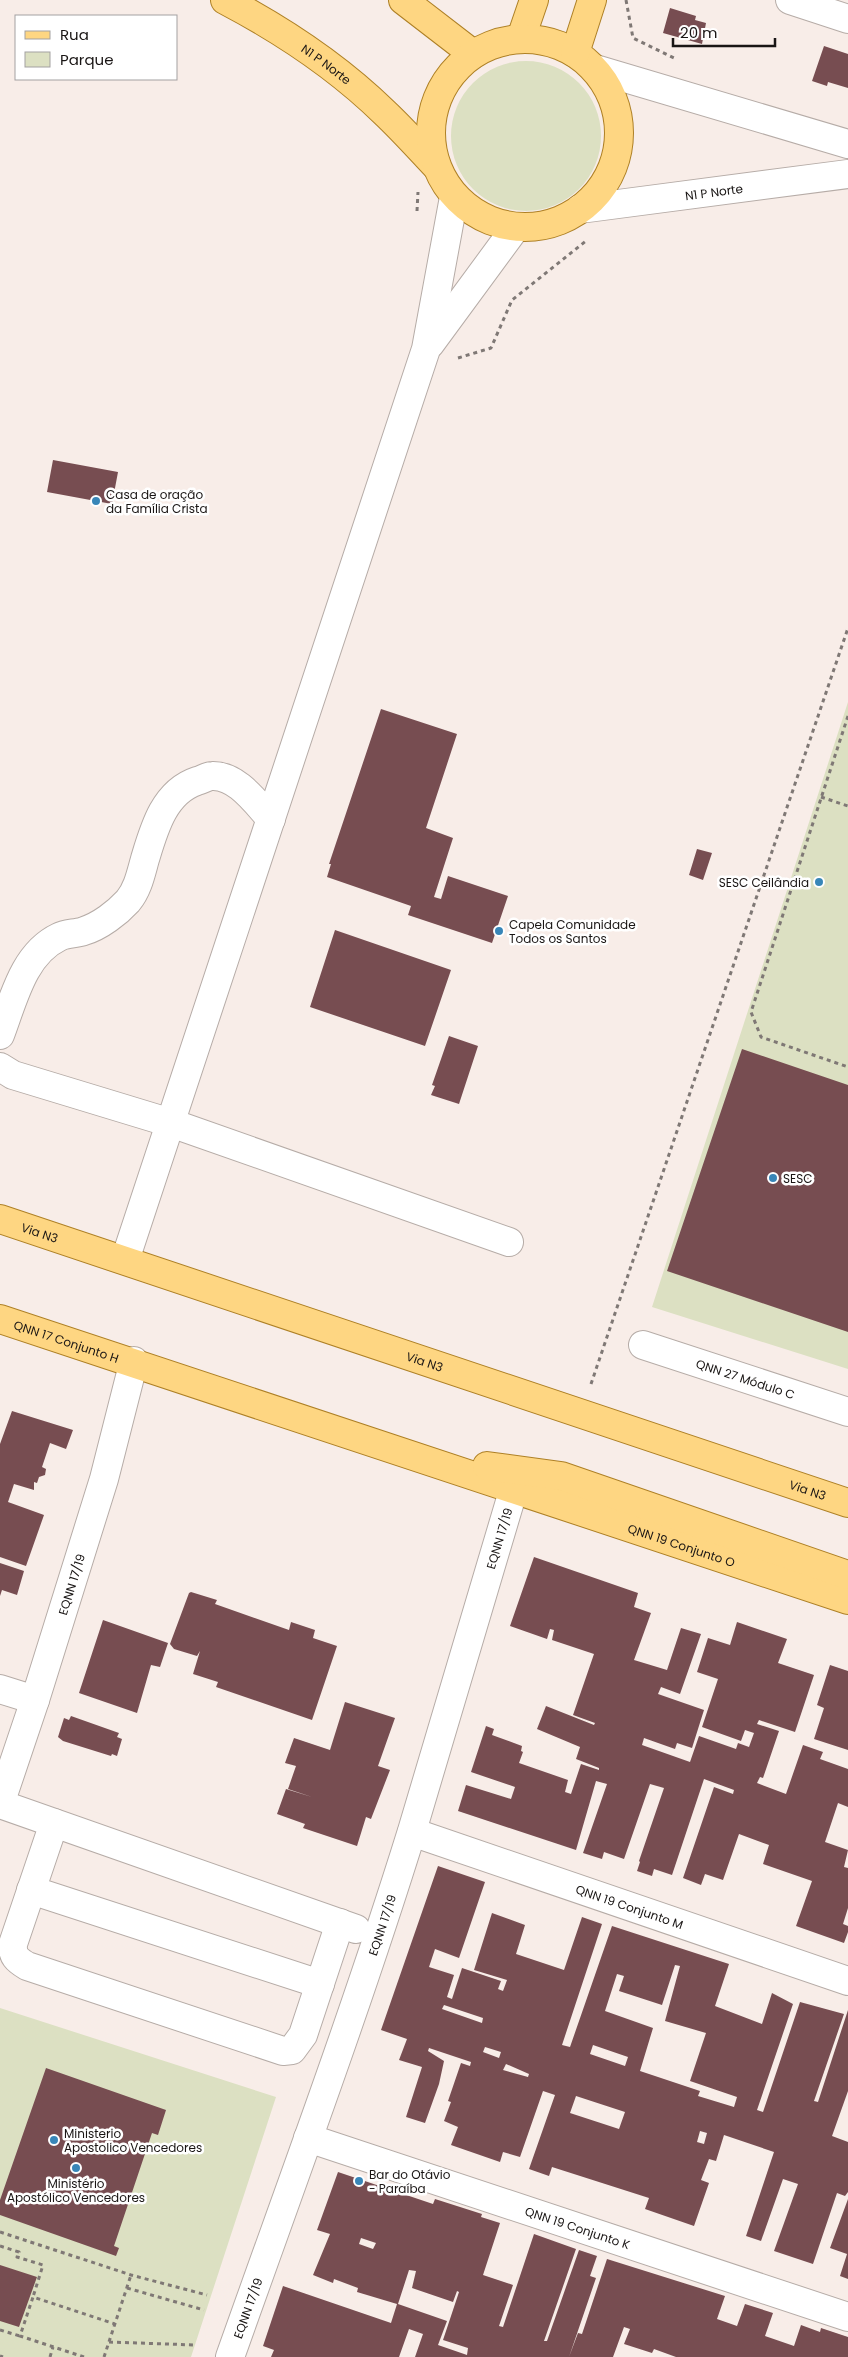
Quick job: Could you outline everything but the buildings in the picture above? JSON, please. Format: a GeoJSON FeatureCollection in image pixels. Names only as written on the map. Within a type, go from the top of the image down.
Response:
{"type":"FeatureCollection","features":[{"type":"Feature","properties":{"kind":"main road","name":"N1 P Norte"},"geometry":{"type":"LineString","coordinates":[[225,0],[261,18],[329,66],[384,112],[427,174]]}},
{"type":"Feature","properties":{"kind":"main road"},"geometry":{"type":"LineString","coordinates":[[403,0],[473,54]]}},
{"type":"Feature","properties":{"kind":"main road"},"geometry":{"type":"LineString","coordinates":[[522,38],[534,0]]}},
{"type":"Feature","properties":{"kind":"main road"},"geometry":{"type":"LineString","coordinates":[[585,61],[592,0]]}},
{"type":"Feature","properties":{"kind":"main road"},"geometry":{"type":"LineString","coordinates":[[522,38],[559,44],[585,61],[612,96],[619,126],[616,158],[602,186],[580,209],[561,220],[539,226],[516,227],[482,218],[427,174],[435,104],[450,76],[473,54],[488,46],[522,38]]}},
{"type":"Feature","properties":{"kind":"main road","name":"Via N3"},"geometry":{"type":"LineString","coordinates":[[0,1219],[848,1503]]}},
{"type":"Feature","properties":{"kind":"main road","name":"QNN 17 Conjunto H"},"geometry":{"type":"LineString","coordinates":[[0,1318],[134,1361]]}},
{"type":"Feature","properties":{"kind":"main road"},"geometry":{"type":"LineString","coordinates":[[134,1361],[514,1488]]}},
{"type":"Feature","properties":{"kind":"main road"},"geometry":{"type":"LineString","coordinates":[[419,1456],[561,1476],[848,1576]]}},
{"type":"Feature","properties":{"kind":"main road","name":"QNN 19 Conjunto O"},"geometry":{"type":"LineString","coordinates":[[514,1488],[848,1600]]}},
{"type":"Feature","properties":{"kind":"street"},"geometry":{"type":"LineString","coordinates":[[790,0],[848,19]]}},
{"type":"Feature","properties":{"kind":"street"},"geometry":{"type":"LineString","coordinates":[[585,61],[848,144]]}},
{"type":"Feature","properties":{"kind":"street","name":"N1 P Norte"},"geometry":{"type":"LineString","coordinates":[[580,209],[848,174]]}},
{"type":"Feature","properties":{"kind":"street"},"geometry":{"type":"LineString","coordinates":[[125,1260],[426,350],[454,196]]}},
{"type":"Feature","properties":{"kind":"street"},"geometry":{"type":"LineString","coordinates":[[426,350],[516,227]]}},
{"type":"Feature","properties":{"kind":"street"},"geometry":{"type":"LineString","coordinates":[[0,1035],[26,967],[43,947],[59,936],[85,931],[101,923],[129,900],[138,883],[160,814],[175,795],[191,783],[212,776],[230,780],[246,793],[271,820]]}},
{"type":"Feature","properties":{"kind":"street"},"geometry":{"type":"LineString","coordinates":[[0,1067],[13,1075],[171,1123],[509,1242]]}},
{"type":"Feature","properties":{"kind":"street","name":"QNN 27 Módulo C"},"geometry":{"type":"LineString","coordinates":[[643,1345],[848,1412]]}},
{"type":"Feature","properties":{"kind":"street","name":"EQNN 17/19"},"geometry":{"type":"LineString","coordinates":[[0,1804],[35,1700],[104,1479],[134,1361]]}},
{"type":"Feature","properties":{"kind":"street","name":"EQNN 17/19"},"geometry":{"type":"LineString","coordinates":[[230,2357],[308,2138],[412,1832],[478,1604],[514,1488]]}},
{"type":"Feature","properties":{"kind":"street"},"geometry":{"type":"LineString","coordinates":[[0,1689],[35,1700]]}},
{"type":"Feature","properties":{"kind":"street"},"geometry":{"type":"LineString","coordinates":[[0,1804],[377,1936]]}},
{"type":"Feature","properties":{"kind":"street"},"geometry":{"type":"LineString","coordinates":[[54,1823],[13,1944],[12,1953],[18,1961],[27,1966],[283,2051],[292,2050],[299,2043],[340,1923]]}},
{"type":"Feature","properties":{"kind":"street","name":"QNN 19 Conjunto M"},"geometry":{"type":"LineString","coordinates":[[412,1832],[848,1981]]}},
{"type":"Feature","properties":{"kind":"street"},"geometry":{"type":"LineString","coordinates":[[31,1890],[320,1984]]}},
{"type":"Feature","properties":{"kind":"street","name":"QNN 19 Conjunto K"},"geometry":{"type":"LineString","coordinates":[[308,2138],[848,2317]]}},
{"type":"Feature","properties":{"kind":"path"},"geometry":{"type":"LineString","coordinates":[[626,0],[633,38],[680,60]]}},
{"type":"Feature","properties":{"kind":"path"},"geometry":{"type":"LineString","coordinates":[[417,221],[427,174]]}},
{"type":"Feature","properties":{"kind":"path"},"geometry":{"type":"LineString","coordinates":[[426,350],[461,359],[490,348],[512,300],[592,235]]}},
{"type":"Feature","properties":{"kind":"path"},"geometry":{"type":"LineString","coordinates":[[582,1413],[848,628]]}},
{"type":"Feature","properties":{"kind":"path"},"geometry":{"type":"LineString","coordinates":[[848,716],[751,1012],[761,1037],[848,1067]]}},
{"type":"Feature","properties":{"kind":"path"},"geometry":{"type":"LineString","coordinates":[[821,797],[848,806]]}},
{"type":"Feature","properties":{"kind":"path"},"geometry":{"type":"LineString","coordinates":[[0,2232],[131,2274],[208,2295]]}},
{"type":"Feature","properties":{"kind":"path"},"geometry":{"type":"LineString","coordinates":[[0,2246],[19,2252],[17,2257],[43,2265],[20,2336]]}},
{"type":"Feature","properties":{"kind":"path"},"geometry":{"type":"LineString","coordinates":[[104,2357],[131,2274]]}},
{"type":"Feature","properties":{"kind":"path"},"geometry":{"type":"LineString","coordinates":[[127,2288],[204,2310]]}},
{"type":"Feature","properties":{"kind":"path"},"geometry":{"type":"LineString","coordinates":[[32,2297],[115,2324]]}},
{"type":"Feature","properties":{"kind":"path"},"geometry":{"type":"LineString","coordinates":[[0,2330],[84,2357]]}},
{"type":"Feature","properties":{"kind":"path"},"geometry":{"type":"LineString","coordinates":[[109,2342],[195,2345]]}},
{"type":"Feature","properties":{"kind":"path"},"geometry":{"type":"LineString","coordinates":[[50,2357],[53,2347]]}},
{"type":"Feature","properties":{"kind":"green space"},"geometry":{"type":"Polygon","coordinates":[[[526,61],[555,67],[579,83],[595,107],[601,136],[595,165],[579,189],[555,205],[526,211],[497,205],[473,189],[457,165],[451,136],[457,107],[473,83],[497,67],[526,61]]]}},
{"type":"Feature","properties":{"kind":"green space","name":"SESC Ceilândia"},"geometry":{"type":"Polygon","coordinates":[[[848,702],[848,1369],[652,1307],[848,702]]]}},
{"type":"Feature","properties":{"kind":"green space"},"geometry":{"type":"Polygon","coordinates":[[[0,2008],[276,2097],[191,2357],[0,2357],[0,2008]]]}},
{"type":"Feature","properties":{"kind":"place","name":"Casa de oração da Família Crista"},"geometry":{"type":"Point","coordinates":[96,501]}},
{"type":"Feature","properties":{"kind":"place","name":"SESC Ceilândia"},"geometry":{"type":"Point","coordinates":[819,882]}},
{"type":"Feature","properties":{"kind":"place","name":"Capela Comunidade Todos os Santos"},"geometry":{"type":"Point","coordinates":[499,931]}},
{"type":"Feature","properties":{"kind":"place","name":"SESC"},"geometry":{"type":"Point","coordinates":[773,1178]}},
{"type":"Feature","properties":{"kind":"place","name":"Ministerio Apostolico Vencedores"},"geometry":{"type":"Point","coordinates":[54,2140]}},
{"type":"Feature","properties":{"kind":"place","name":"Ministério Apostólico Vencedores"},"geometry":{"type":"Point","coordinates":[76,2168]}},
{"type":"Feature","properties":{"kind":"place","name":"Bar do Otávio - Paraíba"},"geometry":{"type":"Point","coordinates":[359,2181]}}]}
